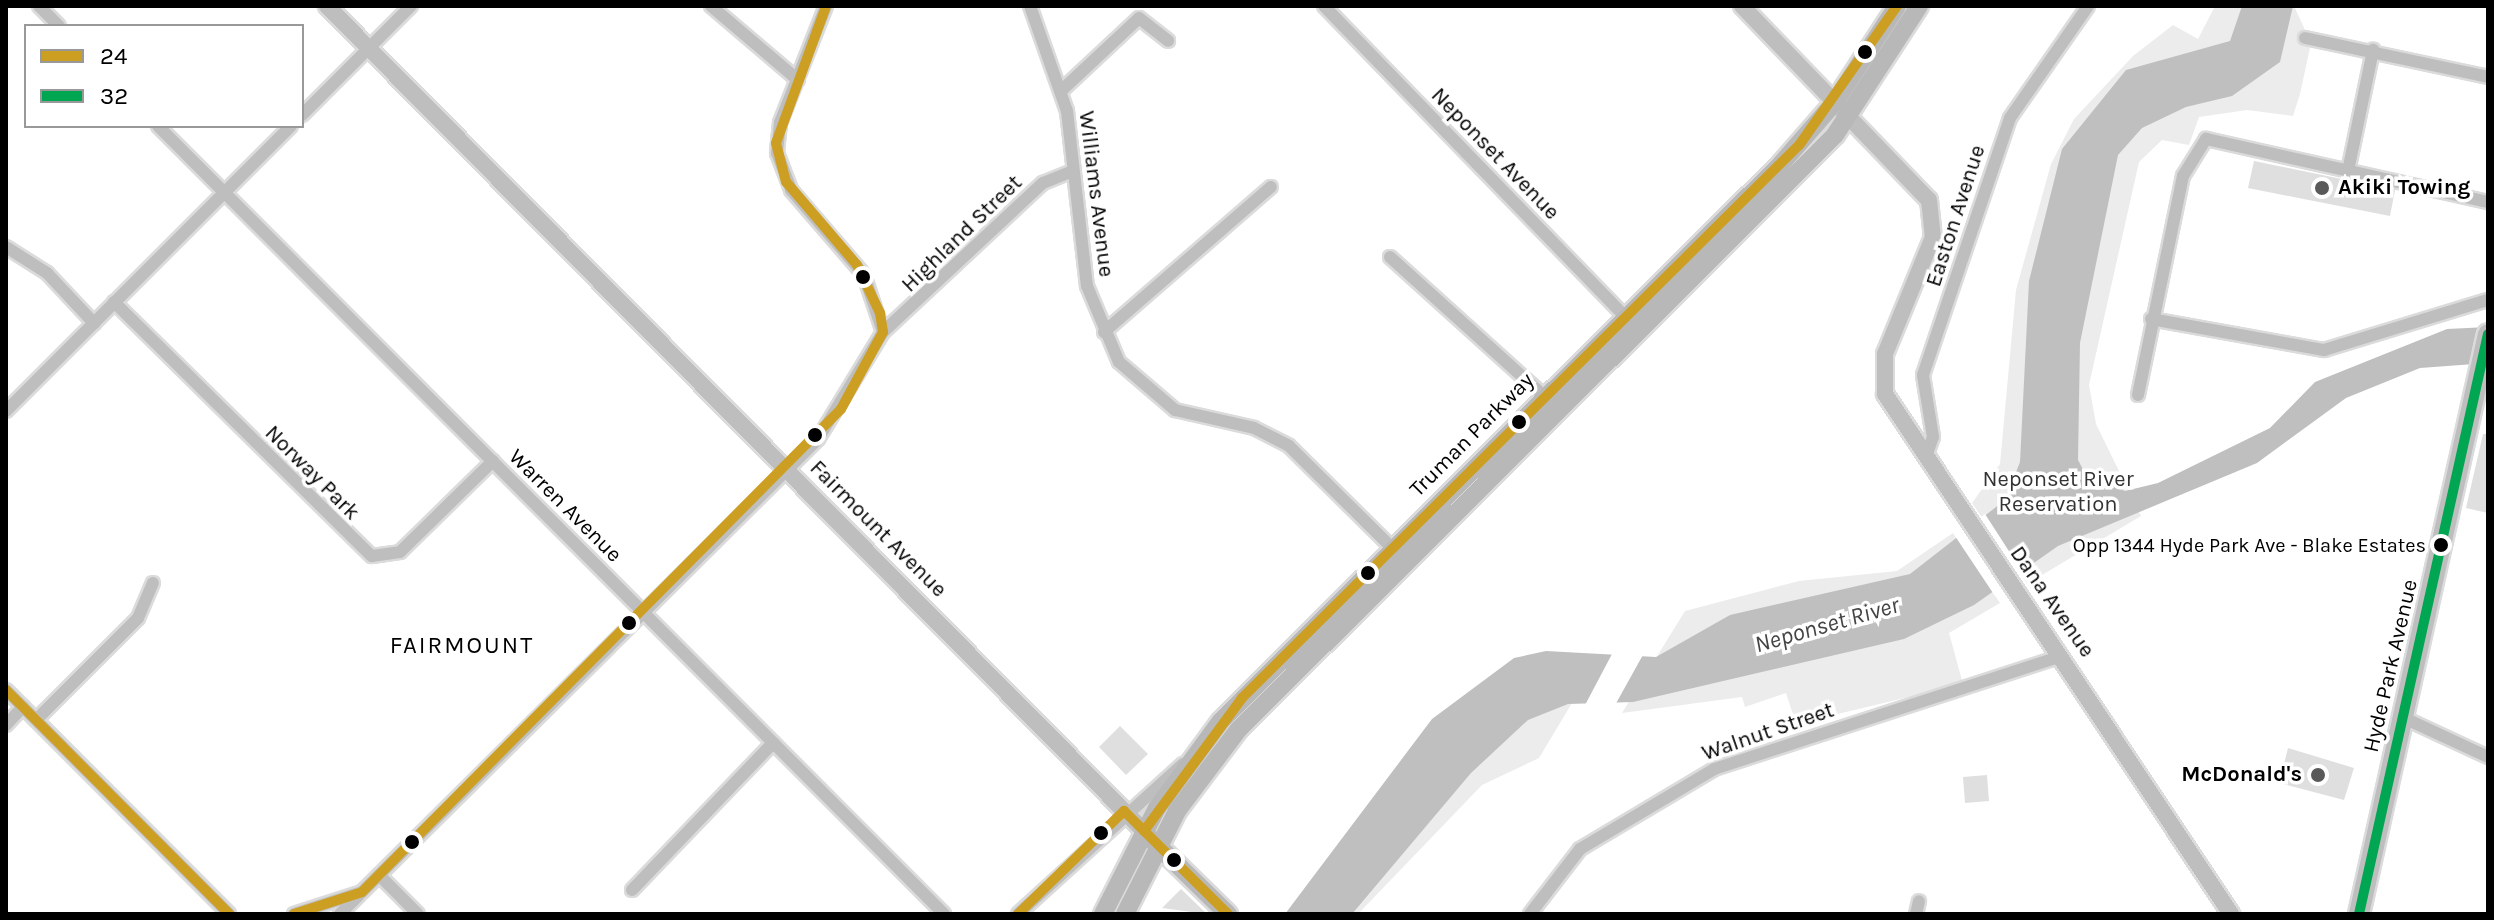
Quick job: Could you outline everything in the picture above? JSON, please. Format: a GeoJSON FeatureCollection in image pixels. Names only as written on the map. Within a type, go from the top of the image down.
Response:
{"type":"FeatureCollection","features":[{"type":"Feature","properties":{"kind":"main road","name":"Truman Parkway"},"geometry":{"type":"LineString","coordinates":[[1125,914],[1158,846],[1238,730],[1544,396],[1632,324],[1835,102],[1897,6]]}},
{"type":"Feature","properties":{"kind":"main road","name":"Truman Parkway"},"geometry":{"type":"LineString","coordinates":[[1103,914],[1144,831],[1192,757],[1632,324],[1850,117],[1919,6]]}},
{"type":"Feature","properties":{"kind":"main road","name":"Hyde Park Avenue"},"geometry":{"type":"LineString","coordinates":[[2359,914],[2488,334]]}},
{"type":"Feature","properties":{"kind":"main road","name":"Fairmount Avenue"},"geometry":{"type":"LineString","coordinates":[[1144,831],[1228,914]]}},
{"type":"Feature","properties":{"kind":"street"},"geometry":{"type":"LineString","coordinates":[[39,6],[57,24]]}},
{"type":"Feature","properties":{"kind":"street","name":"Fairmount Avenue"},"geometry":{"type":"LineString","coordinates":[[327,6],[1144,831]]}},
{"type":"Feature","properties":{"kind":"street"},"geometry":{"type":"LineString","coordinates":[[304,113],[411,6]]}},
{"type":"Feature","properties":{"kind":"street"},"geometry":{"type":"LineString","coordinates":[[711,6],[798,80]]}},
{"type":"Feature","properties":{"kind":"street"},"geometry":{"type":"LineString","coordinates":[[826,6],[777,134],[782,173],[857,265],[883,332]]}},
{"type":"Feature","properties":{"kind":"street","name":"Williams Avenue"},"geometry":{"type":"LineString","coordinates":[[1030,6],[1062,90],[1087,286],[1104,332],[1126,372],[1153,397],[1289,446],[1400,555]]}},
{"type":"Feature","properties":{"kind":"street","name":"Neponset Avenue"},"geometry":{"type":"LineString","coordinates":[[1324,6],[1632,324]]}},
{"type":"Feature","properties":{"kind":"street","name":"Dana Avenue"},"geometry":{"type":"LineString","coordinates":[[1742,6],[1850,117],[1888,149],[1924,190],[1935,212],[1933,237],[1882,370],[1888,402],[2231,914]]}},
{"type":"Feature","properties":{"kind":"street","name":"Easton Avenue"},"geometry":{"type":"LineString","coordinates":[[1926,457],[1933,437],[1923,375],[2005,130],[2023,93],[2088,6]]}},
{"type":"Feature","properties":{"kind":"street"},"geometry":{"type":"LineString","coordinates":[[1062,90],[1139,18],[1168,41]]}},
{"type":"Feature","properties":{"kind":"street"},"geometry":{"type":"LineString","coordinates":[[2305,38],[2373,50],[2488,77]]}},
{"type":"Feature","properties":{"kind":"street"},"geometry":{"type":"LineString","coordinates":[[2348,171],[2373,50]]}},
{"type":"Feature","properties":{"kind":"street","name":"Warren Avenue"},"geometry":{"type":"LineString","coordinates":[[160,128],[944,914]]}},
{"type":"Feature","properties":{"kind":"street"},"geometry":{"type":"LineString","coordinates":[[6,411],[289,128]]}},
{"type":"Feature","properties":{"kind":"street"},"geometry":{"type":"LineString","coordinates":[[2138,395],[2151,319],[2183,176],[2206,139],[2488,202]]}},
{"type":"Feature","properties":{"kind":"street","name":"Highland Street"},"geometry":{"type":"LineString","coordinates":[[340,914],[834,419],[883,332],[1043,183],[1073,171]]}},
{"type":"Feature","properties":{"kind":"street"},"geometry":{"type":"LineString","coordinates":[[1104,332],[1271,187]]}},
{"type":"Feature","properties":{"kind":"street"},"geometry":{"type":"LineString","coordinates":[[6,247],[47,273],[94,323]]}},
{"type":"Feature","properties":{"kind":"street"},"geometry":{"type":"LineString","coordinates":[[1390,257],[1544,396]]}},
{"type":"Feature","properties":{"kind":"street"},"geometry":{"type":"LineString","coordinates":[[2151,319],[2324,350],[2488,300]]}},
{"type":"Feature","properties":{"kind":"street","name":"Norway Park"},"geometry":{"type":"LineString","coordinates":[[114,302],[372,556],[400,552],[493,461]]}},
{"type":"Feature","properties":{"kind":"street"},"geometry":{"type":"LineString","coordinates":[[36,720],[138,618],[153,583]]}},
{"type":"Feature","properties":{"kind":"street","name":"Walnut Street"},"geometry":{"type":"LineString","coordinates":[[1530,914],[1580,849],[1728,762],[2061,656]]}},
{"type":"Feature","properties":{"kind":"street"},"geometry":{"type":"LineString","coordinates":[[6,690],[229,914]]}},
{"type":"Feature","properties":{"kind":"street"},"geometry":{"type":"LineString","coordinates":[[6,725],[23,707]]}},
{"type":"Feature","properties":{"kind":"street"},"geometry":{"type":"LineString","coordinates":[[2404,718],[2488,757]]}},
{"type":"Feature","properties":{"kind":"street"},"geometry":{"type":"LineString","coordinates":[[632,890],[773,743]]}},
{"type":"Feature","properties":{"kind":"street"},"geometry":{"type":"LineString","coordinates":[[1018,914],[1124,811],[1192,757]]}},
{"type":"Feature","properties":{"kind":"street"},"geometry":{"type":"LineString","coordinates":[[379,875],[418,914]]}},
{"type":"Feature","properties":{"kind":"street","name":"Highland Street"},"geometry":{"type":"LineString","coordinates":[[294,914],[362,892]]}},
{"type":"Feature","properties":{"kind":"green space","name":"Neponset River Reservation"},"geometry":{"type":"Polygon","coordinates":[[[2215,6],[2294,6],[2311,43],[2293,116],[2247,110],[2199,117],[2189,145],[2162,140],[2139,162],[2089,385],[2096,424],[2141,516],[2027,584],[1972,503],[2000,464],[2016,290],[2051,164],[2074,119],[2133,56],[2173,25],[2198,39],[2215,6]]]}},
{"type":"Feature","properties":{"kind":"green space","name":"Neponset River Reservation"},"geometry":{"type":"Polygon","coordinates":[[[1953,533],[2000,603],[1949,633],[1963,684],[1796,724],[1786,693],[1745,707],[1742,697],[1622,713],[1685,611],[1799,581],[1897,571],[1953,533]]]}},
{"type":"Feature","properties":{"kind":"green space"},"geometry":{"type":"Polygon","coordinates":[[[1587,678],[1539,758],[1482,785],[1358,914],[1317,914],[1447,752],[1587,678]]]}},
{"type":"Feature","properties":{"kind":"water","name":"Neponset River"},"geometry":{"type":"Polygon","coordinates":[[[2242,6],[2293,6],[2280,62],[2232,96],[2186,107],[2142,128],[2118,155],[2080,343],[2078,460],[2086,475],[2125,491],[2158,483],[2270,428],[2315,382],[2447,329],[2488,327],[2488,363],[2420,368],[2346,398],[2257,463],[2058,546],[1974,605],[1904,639],[1633,702],[1568,704],[1528,720],[1471,773],[1352,914],[1285,914],[1432,719],[1514,658],[1546,651],[1656,657],[1730,615],[1910,574],[2005,500],[2020,462],[2029,281],[2062,149],[2126,70],[2230,41],[2242,6]]]}},
{"type":"Feature","properties":{"kind":"pier"},"geometry":{"type":"Polygon","coordinates":[[[1985,514],[2025,576],[1995,596],[1955,536],[1985,514]]]}},
{"type":"Feature","properties":{"kind":"pier"},"geometry":{"type":"Polygon","coordinates":[[[1644,653],[1614,707],[1584,707],[1612,654],[1644,653]]]}},
{"type":"Feature","properties":{"kind":"building","name":"Akiki Towing"},"geometry":{"type":"Polygon","coordinates":[[[2254,161],[2395,190],[2390,216],[2248,188],[2254,161]]]}},
{"type":"Feature","properties":{"kind":"building"},"geometry":{"type":"Polygon","coordinates":[[[2483,434],[2488,434],[2488,513],[2466,508],[2483,434]]]}},
{"type":"Feature","properties":{"kind":"building"},"geometry":{"type":"Polygon","coordinates":[[[1120,726],[1148,754],[1126,775],[1099,747],[1120,726]]]}},
{"type":"Feature","properties":{"kind":"building","name":"McDonald's"},"geometry":{"type":"Polygon","coordinates":[[[2288,748],[2354,768],[2344,800],[2279,783],[2288,748]]]}},
{"type":"Feature","properties":{"kind":"building"},"geometry":{"type":"Polygon","coordinates":[[[1987,775],[1989,801],[1965,803],[1963,777],[1987,775]]]}},
{"type":"Feature","properties":{"kind":"building"},"geometry":{"type":"Polygon","coordinates":[[[1181,889],[1207,914],[1162,908],[1181,889]]]}},
{"type":"Feature","properties":{"kind":"transit line","name":"24"},"geometry":{"type":"LineString","coordinates":[[294,914],[362,892],[841,409],[883,332],[880,313],[857,265],[786,182],[776,143],[826,6]]}},
{"type":"Feature","properties":{"kind":"transit line","name":"24"},"geometry":{"type":"LineString","coordinates":[[1144,831],[1242,698],[1800,144],[1897,6]]}},
{"type":"Feature","properties":{"kind":"transit line","name":"32"},"geometry":{"type":"LineString","coordinates":[[2359,914],[2488,334]]}},
{"type":"Feature","properties":{"kind":"transit line","name":"24"},"geometry":{"type":"LineString","coordinates":[[6,690],[229,914]]}},
{"type":"Feature","properties":{"kind":"transit line","name":"24"},"geometry":{"type":"LineString","coordinates":[[1018,914],[1124,811],[1228,914]]}},
{"type":"Feature","properties":{"kind":"place","name":"Akiki Towing"},"geometry":{"type":"Point","coordinates":[2322,188]}},
{"type":"Feature","properties":{"kind":"place","name":"Opp 1344 Hyde Park Ave - Blake Estates"},"geometry":{"type":"Point","coordinates":[2441,545]}},
{"type":"Feature","properties":{"kind":"place","name":"McDonald's"},"geometry":{"type":"Point","coordinates":[2318,775]}},
{"type":"Feature","properties":{"kind":"district","name":"FAIRMOUNT"},"geometry":{"type":"Point","coordinates":[462,646]}}]}
